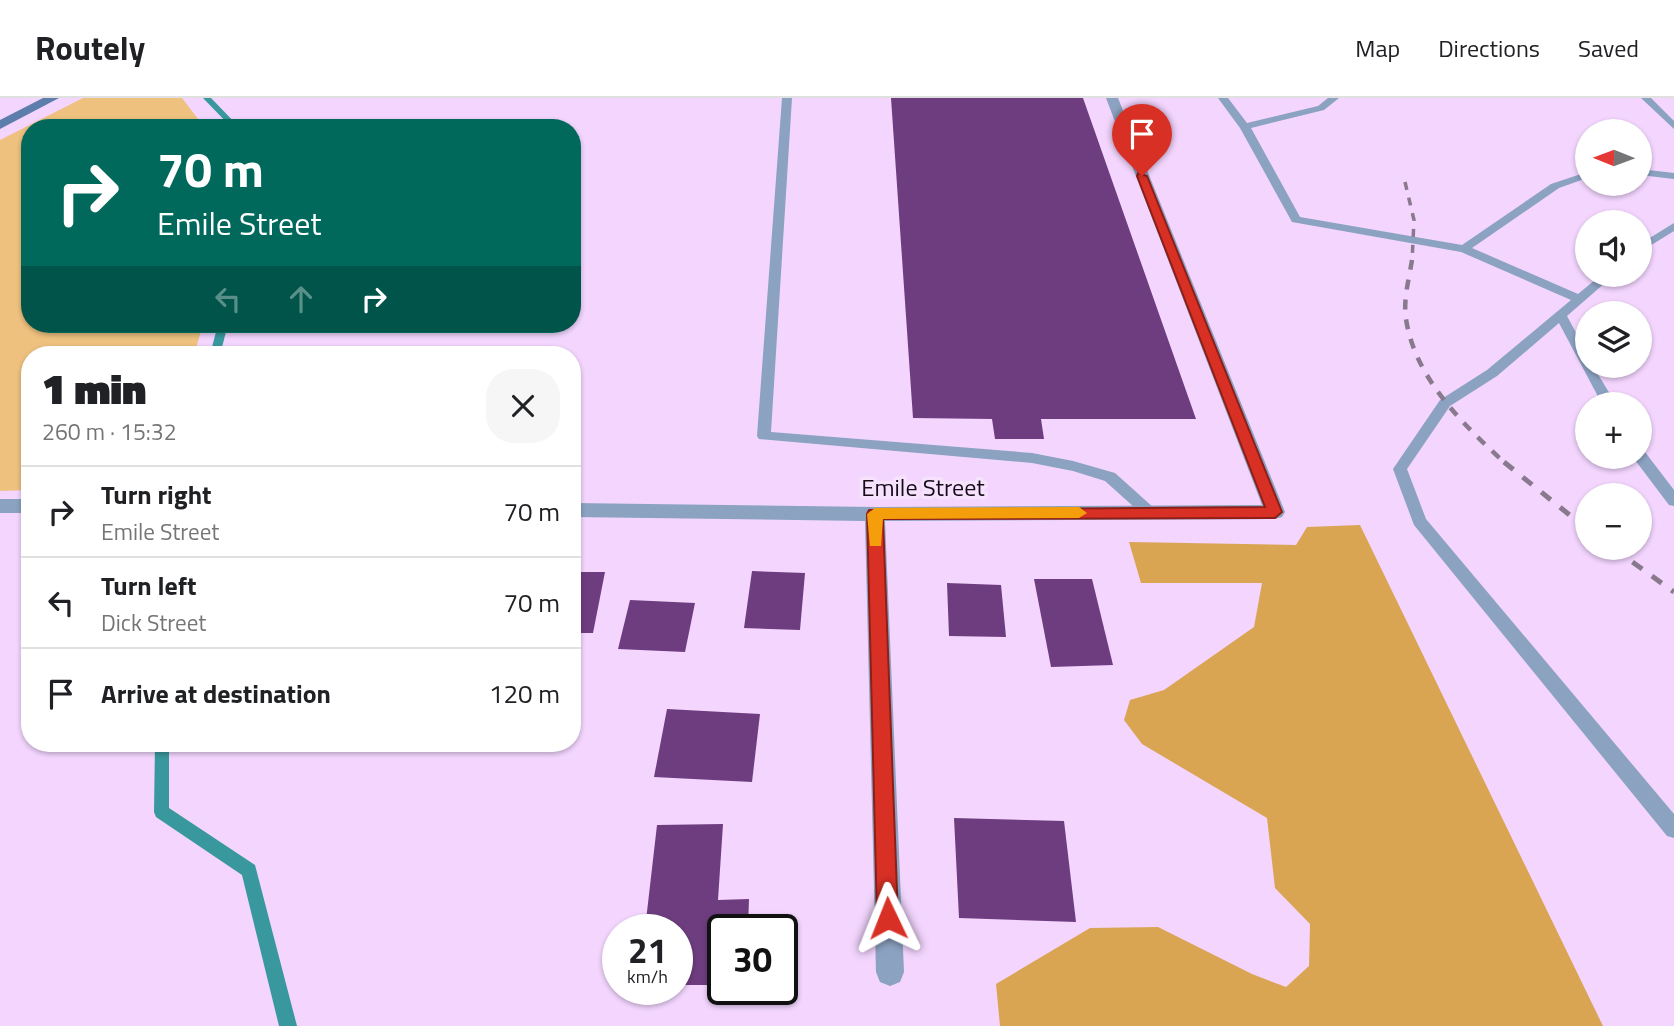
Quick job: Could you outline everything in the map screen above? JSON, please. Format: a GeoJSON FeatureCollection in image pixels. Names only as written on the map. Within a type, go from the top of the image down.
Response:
{"type":"FeatureCollection","features":[{"type":"Feature","properties":{"kind":"main road"},"geometry":{"type":"LineString","coordinates":[[0,125],[52,98]]}},
{"type":"Feature","properties":{"kind":"street","name":"Emile Street"},"geometry":{"type":"LineString","coordinates":[[581,510],[875,514],[1275,512],[1112,98]]}},
{"type":"Feature","properties":{"kind":"street"},"geometry":{"type":"LineString","coordinates":[[0,506],[21,506]]}},
{"type":"Feature","properties":{"kind":"street"},"geometry":{"type":"LineString","coordinates":[[875,514],[890,972]]}},
{"type":"Feature","properties":{"kind":"lane"},"geometry":{"type":"LineString","coordinates":[[787,98],[764,436],[1032,458],[1073,466],[1110,477],[1149,512]]}},
{"type":"Feature","properties":{"kind":"lane"},"geometry":{"type":"LineString","coordinates":[[1223,98],[1245,127],[1296,220],[1464,249],[1580,299]]}},
{"type":"Feature","properties":{"kind":"lane"},"geometry":{"type":"LineString","coordinates":[[1245,127],[1321,108],[1334,98]]}},
{"type":"Feature","properties":{"kind":"lane"},"geometry":{"type":"LineString","coordinates":[[1646,98],[1674,126]]}},
{"type":"Feature","properties":{"kind":"lane"},"geometry":{"type":"LineString","coordinates":[[1652,173],[1674,176]]}},
{"type":"Feature","properties":{"kind":"lane"},"geometry":{"type":"LineString","coordinates":[[1464,249],[1555,186],[1575,179]]}},
{"type":"Feature","properties":{"kind":"lane"},"geometry":{"type":"LineString","coordinates":[[1652,241],[1674,226]]}},
{"type":"Feature","properties":{"kind":"lane"},"geometry":{"type":"LineString","coordinates":[[1594,287],[1492,373],[1445,403],[1400,469],[1419,521],[1674,829]]}},
{"type":"Feature","properties":{"kind":"lane"},"geometry":{"type":"LineString","coordinates":[[1561,316],[1575,343]]}},
{"type":"Feature","properties":{"kind":"lane"},"geometry":{"type":"LineString","coordinates":[[1650,469],[1674,501]]}},
{"type":"Feature","properties":{"kind":"shaded area"},"geometry":{"type":"Polygon","coordinates":[[[0,98],[1674,98],[1674,1026],[0,1026],[0,98]]]}},
{"type":"Feature","properties":{"kind":"shaded area"},"geometry":{"type":"Polygon","coordinates":[[[83,98],[182,98],[198,119],[42,119],[83,98]]]}},
{"type":"Feature","properties":{"kind":"shaded area"},"geometry":{"type":"Polygon","coordinates":[[[21,129],[21,333],[200,333],[197,346],[21,346],[21,490],[0,491],[0,140],[21,129]]]}},
{"type":"Feature","properties":{"kind":"shaded area"},"geometry":{"type":"Polygon","coordinates":[[[1360,525],[1603,1026],[1000,1026],[996,984],[1090,928],[1158,927],[1252,974],[1286,987],[1309,966],[1310,924],[1275,888],[1267,818],[1142,744],[1124,720],[1130,700],[1164,690],[1254,627],[1262,583],[1141,583],[1129,542],[1296,545],[1307,527],[1360,525]]]}},
{"type":"Feature","properties":{"kind":"building"},"geometry":{"type":"Polygon","coordinates":[[[891,98],[1083,98],[1196,419],[1041,419],[1044,439],[995,439],[992,419],[913,418],[891,98]]]}},
{"type":"Feature","properties":{"kind":"building"},"geometry":{"type":"Polygon","coordinates":[[[752,571],[805,573],[800,630],[744,628],[752,571]]]}},
{"type":"Feature","properties":{"kind":"building"},"geometry":{"type":"Polygon","coordinates":[[[581,572],[605,572],[593,633],[581,633],[581,572]]]}},
{"type":"Feature","properties":{"kind":"building"},"geometry":{"type":"Polygon","coordinates":[[[1034,579],[1092,579],[1113,665],[1051,667],[1034,579]]]}},
{"type":"Feature","properties":{"kind":"building"},"geometry":{"type":"Polygon","coordinates":[[[947,583],[1001,585],[1006,637],[949,636],[947,583]]]}},
{"type":"Feature","properties":{"kind":"building"},"geometry":{"type":"Polygon","coordinates":[[[630,600],[695,603],[685,652],[618,649],[630,600]]]}},
{"type":"Feature","properties":{"kind":"building"},"geometry":{"type":"Polygon","coordinates":[[[667,709],[760,714],[752,782],[654,777],[667,709]]]}},
{"type":"Feature","properties":{"kind":"building"},"geometry":{"type":"Polygon","coordinates":[[[954,818],[1064,821],[1076,922],[959,918],[954,818]]]}},
{"type":"Feature","properties":{"kind":"building"},"geometry":{"type":"Polygon","coordinates":[[[723,824],[718,900],[749,899],[748,914],[707,914],[707,985],[693,985],[693,914],[647,914],[657,825],[723,824]]]}},
{"type":"Feature","properties":{"kind":"waterway"},"geometry":{"type":"LineString","coordinates":[[207,98],[227,119]]}},
{"type":"Feature","properties":{"kind":"waterway"},"geometry":{"type":"LineString","coordinates":[[217,346],[221,333]]}},
{"type":"Feature","properties":{"kind":"waterway"},"geometry":{"type":"LineString","coordinates":[[162,752],[161,812],[249,870],[288,1026]]}},
{"type":"Feature","properties":{"kind":"railway"},"geometry":{"type":"LineString","coordinates":[[1405,182],[1414,220],[1412,262]]}},
{"type":"Feature","properties":{"kind":"railway"},"geometry":{"type":"LineString","coordinates":[[1412,260],[1405,312],[1411,341],[1420,361],[1431,381],[1458,417],[1506,464]]}},
{"type":"Feature","properties":{"kind":"railway"},"geometry":{"type":"LineString","coordinates":[[1504,462],[1575,519]]}},
{"type":"Feature","properties":{"kind":"railway"},"geometry":{"type":"LineString","coordinates":[[1630,560],[1674,592]]}},
{"type":"Feature","properties":{"kind":"slow traffic"},"geometry":{"type":"LineString","coordinates":[[876,542],[875,514],[1079,513]]}},
{"type":"Feature","properties":{"kind":"route"},"geometry":{"type":"LineString","coordinates":[[888,918],[875,514],[1275,512],[1142,176]]}}]}
